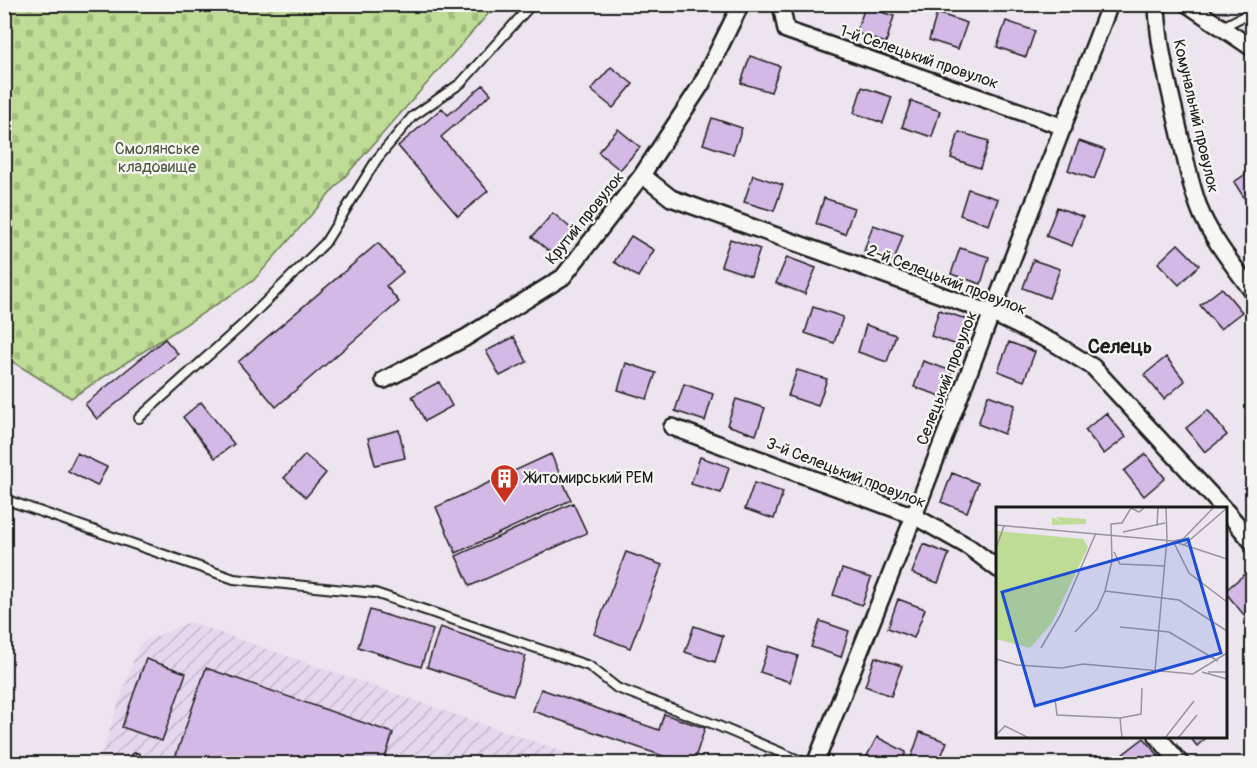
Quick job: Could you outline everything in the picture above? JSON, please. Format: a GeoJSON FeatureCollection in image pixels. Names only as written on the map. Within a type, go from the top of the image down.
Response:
{"type":"FeatureCollection","features":[{"type":"Feature","properties":{"kind":"street","name":"Крутий провулок"},"geometry":{"type":"LineString","coordinates":[[384,380],[465,338],[563,276],[642,175],[701,85],[741,4]]}},
{"type":"Feature","properties":{"kind":"street","name":"1-й Селецький провулок"},"geometry":{"type":"LineString","coordinates":[[781,4],[786,30],[1064,127]]}},
{"type":"Feature","properties":{"kind":"street","name":"Селецький провулок"},"geometry":{"type":"LineString","coordinates":[[815,764],[914,516],[1110,4]]}},
{"type":"Feature","properties":{"kind":"street","name":"Комунальний провулок"},"geometry":{"type":"LineString","coordinates":[[1157,4],[1158,28],[1165,71],[1183,149],[1202,213],[1219,246],[1252,291]]}},
{"type":"Feature","properties":{"kind":"street"},"geometry":{"type":"LineString","coordinates":[[1187,4],[1252,48]]}},
{"type":"Feature","properties":{"kind":"street","name":"2-й Селецький провулок"},"geometry":{"type":"LineString","coordinates":[[642,175],[671,198],[991,313],[1054,343],[1093,368],[1221,507]]}},
{"type":"Feature","properties":{"kind":"street","name":"3-й Селецький провулок"},"geometry":{"type":"LineString","coordinates":[[672,427],[914,516],[969,547],[996,567]]}},
{"type":"Feature","properties":{"kind":"street","name":"2-й Селецький провулок"},"geometry":{"type":"LineString","coordinates":[[1227,513],[1252,542]]}},
{"type":"Feature","properties":{"kind":"street"},"geometry":{"type":"LineString","coordinates":[[1159,738],[1181,764]]}},
{"type":"Feature","properties":{"kind":"lane"},"geometry":{"type":"LineString","coordinates":[[139,418],[241,326],[326,243],[377,159],[412,117],[461,83],[532,4]]}},
{"type":"Feature","properties":{"kind":"lane"},"geometry":{"type":"LineString","coordinates":[[1222,27],[1252,12]]}},
{"type":"Feature","properties":{"kind":"lane"},"geometry":{"type":"LineString","coordinates":[[4,499],[234,579],[375,593],[589,666],[617,688],[716,724],[808,764]]}},
{"type":"Feature","properties":{"kind":"shaded area"},"geometry":{"type":"Polygon","coordinates":[[[190,622],[595,763],[98,764],[139,644],[190,622]]]}},
{"type":"Feature","properties":{"kind":"green space","name":"Смолянське кладовище"},"geometry":{"type":"Polygon","coordinates":[[[4,5],[496,5],[253,281],[71,398],[5,357],[4,5]]]}},
{"type":"Feature","properties":{"kind":"building"},"geometry":{"type":"Polygon","coordinates":[[[865,7],[894,16],[886,43],[856,33],[865,7]]]}},
{"type":"Feature","properties":{"kind":"building"},"geometry":{"type":"Polygon","coordinates":[[[937,13],[967,23],[958,49],[929,40],[937,13]]]}},
{"type":"Feature","properties":{"kind":"building"},"geometry":{"type":"Polygon","coordinates":[[[1006,21],[1035,31],[1026,57],[997,47],[1006,21]]]}},
{"type":"Feature","properties":{"kind":"building"},"geometry":{"type":"Polygon","coordinates":[[[750,56],[780,66],[771,92],[741,83],[750,56]]]}},
{"type":"Feature","properties":{"kind":"building"},"geometry":{"type":"Polygon","coordinates":[[[611,67],[633,84],[613,108],[591,90],[611,67]]]}},
{"type":"Feature","properties":{"kind":"building"},"geometry":{"type":"Polygon","coordinates":[[[483,85],[491,94],[441,137],[488,191],[458,216],[398,146],[442,108],[448,115],[483,85]]]}},
{"type":"Feature","properties":{"kind":"building"},"geometry":{"type":"Polygon","coordinates":[[[862,87],[892,97],[883,123],[854,113],[862,87]]]}},
{"type":"Feature","properties":{"kind":"building"},"geometry":{"type":"Polygon","coordinates":[[[911,101],[940,111],[932,137],[902,127],[911,101]]]}},
{"type":"Feature","properties":{"kind":"building"},"geometry":{"type":"Polygon","coordinates":[[[712,118],[742,128],[733,154],[703,144],[712,118]]]}},
{"type":"Feature","properties":{"kind":"building"},"geometry":{"type":"Polygon","coordinates":[[[618,129],[640,147],[620,170],[598,152],[618,129]]]}},
{"type":"Feature","properties":{"kind":"building"},"geometry":{"type":"Polygon","coordinates":[[[959,132],[989,141],[980,168],[951,158],[959,132]]]}},
{"type":"Feature","properties":{"kind":"building"},"geometry":{"type":"Polygon","coordinates":[[[1079,141],[1105,150],[1094,179],[1068,170],[1079,141]]]}},
{"type":"Feature","properties":{"kind":"building"},"geometry":{"type":"Polygon","coordinates":[[[1252,170],[1252,197],[1246,201],[1234,182],[1252,170]]]}},
{"type":"Feature","properties":{"kind":"building"},"geometry":{"type":"Polygon","coordinates":[[[753,175],[783,185],[774,211],[744,202],[753,175]]]}},
{"type":"Feature","properties":{"kind":"building"},"geometry":{"type":"Polygon","coordinates":[[[968,189],[998,199],[989,225],[960,215],[968,189]]]}},
{"type":"Feature","properties":{"kind":"building"},"geometry":{"type":"Polygon","coordinates":[[[824,198],[854,208],[845,234],[816,224],[824,198]]]}},
{"type":"Feature","properties":{"kind":"building"},"geometry":{"type":"Polygon","coordinates":[[[1057,207],[1083,217],[1072,246],[1046,236],[1057,207]]]}},
{"type":"Feature","properties":{"kind":"building"},"geometry":{"type":"Polygon","coordinates":[[[553,213],[574,231],[554,255],[532,237],[553,213]]]}},
{"type":"Feature","properties":{"kind":"building"},"geometry":{"type":"Polygon","coordinates":[[[873,225],[903,235],[894,261],[864,251],[873,225]]]}},
{"type":"Feature","properties":{"kind":"building"},"geometry":{"type":"Polygon","coordinates":[[[631,236],[654,250],[638,277],[614,262],[631,236]]]}},
{"type":"Feature","properties":{"kind":"building"},"geometry":{"type":"Polygon","coordinates":[[[730,239],[760,249],[751,276],[721,266],[730,239]]]}},
{"type":"Feature","properties":{"kind":"building"},"geometry":{"type":"Polygon","coordinates":[[[378,243],[403,272],[386,286],[399,302],[276,407],[238,362],[378,243]]]}},
{"type":"Feature","properties":{"kind":"building"},"geometry":{"type":"Polygon","coordinates":[[[1178,244],[1199,265],[1179,285],[1158,263],[1178,244]]]}},
{"type":"Feature","properties":{"kind":"building"},"geometry":{"type":"Polygon","coordinates":[[[960,248],[989,257],[981,284],[951,274],[960,248]]]}},
{"type":"Feature","properties":{"kind":"building"},"geometry":{"type":"Polygon","coordinates":[[[787,257],[816,268],[805,294],[776,283],[787,257]]]}},
{"type":"Feature","properties":{"kind":"building"},"geometry":{"type":"Polygon","coordinates":[[[1033,260],[1060,269],[1049,298],[1023,288],[1033,260]]]}},
{"type":"Feature","properties":{"kind":"building"},"geometry":{"type":"Polygon","coordinates":[[[1222,288],[1242,312],[1220,329],[1200,305],[1222,288]]]}},
{"type":"Feature","properties":{"kind":"building"},"geometry":{"type":"Polygon","coordinates":[[[813,307],[843,317],[834,343],[805,333],[813,307]]]}},
{"type":"Feature","properties":{"kind":"building"},"geometry":{"type":"Polygon","coordinates":[[[939,310],[969,320],[960,346],[931,336],[939,310]]]}},
{"type":"Feature","properties":{"kind":"building"},"geometry":{"type":"Polygon","coordinates":[[[866,325],[896,335],[887,362],[858,352],[866,325]]]}},
{"type":"Feature","properties":{"kind":"building"},"geometry":{"type":"Polygon","coordinates":[[[514,337],[527,362],[500,376],[486,351],[514,337]]]}},
{"type":"Feature","properties":{"kind":"building"},"geometry":{"type":"Polygon","coordinates":[[[165,339],[178,354],[97,419],[85,404],[165,339]]]}},
{"type":"Feature","properties":{"kind":"building"},"geometry":{"type":"Polygon","coordinates":[[[1009,342],[1035,352],[1024,381],[998,371],[1009,342]]]}},
{"type":"Feature","properties":{"kind":"building"},"geometry":{"type":"Polygon","coordinates":[[[1166,357],[1185,381],[1164,399],[1144,375],[1166,357]]]}},
{"type":"Feature","properties":{"kind":"building"},"geometry":{"type":"Polygon","coordinates":[[[923,361],[952,371],[944,397],[914,387],[923,361]]]}},
{"type":"Feature","properties":{"kind":"building"},"geometry":{"type":"Polygon","coordinates":[[[626,363],[656,373],[647,399],[618,390],[626,363]]]}},
{"type":"Feature","properties":{"kind":"building"},"geometry":{"type":"Polygon","coordinates":[[[797,370],[827,379],[818,406],[788,396],[797,370]]]}},
{"type":"Feature","properties":{"kind":"building"},"geometry":{"type":"Polygon","coordinates":[[[439,382],[452,406],[425,421],[412,396],[439,382]]]}},
{"type":"Feature","properties":{"kind":"building"},"geometry":{"type":"Polygon","coordinates":[[[684,384],[713,394],[705,421],[675,411],[684,384]]]}},
{"type":"Feature","properties":{"kind":"building"},"geometry":{"type":"Polygon","coordinates":[[[988,395],[1015,405],[1004,434],[978,424],[988,395]]]}},
{"type":"Feature","properties":{"kind":"building"},"geometry":{"type":"Polygon","coordinates":[[[736,399],[765,408],[756,435],[727,425],[736,399]]]}},
{"type":"Feature","properties":{"kind":"building"},"geometry":{"type":"Polygon","coordinates":[[[201,402],[234,444],[215,458],[183,417],[201,402]]]}},
{"type":"Feature","properties":{"kind":"building"},"geometry":{"type":"Polygon","coordinates":[[[1208,410],[1227,435],[1205,452],[1186,428],[1208,410]]]}},
{"type":"Feature","properties":{"kind":"building"},"geometry":{"type":"Polygon","coordinates":[[[1106,413],[1126,437],[1104,454],[1085,430],[1106,413]]]}},
{"type":"Feature","properties":{"kind":"building"},"geometry":{"type":"Polygon","coordinates":[[[399,430],[405,458],[375,465],[368,438],[399,430]]]}},
{"type":"Feature","properties":{"kind":"building"},"geometry":{"type":"Polygon","coordinates":[[[77,453],[107,467],[97,486],[68,471],[77,453]]]}},
{"type":"Feature","properties":{"kind":"building","name":"Житомирський РЕМ"},"geometry":{"type":"Polygon","coordinates":[[[551,454],[571,500],[456,553],[436,507],[551,454]]]}},
{"type":"Feature","properties":{"kind":"building"},"geometry":{"type":"Polygon","coordinates":[[[1146,454],[1165,478],[1144,496],[1124,471],[1146,454]]]}},
{"type":"Feature","properties":{"kind":"building"},"geometry":{"type":"Polygon","coordinates":[[[305,455],[326,473],[306,497],[284,478],[305,455]]]}},
{"type":"Feature","properties":{"kind":"building"},"geometry":{"type":"Polygon","coordinates":[[[700,457],[729,467],[721,493],[691,484],[700,457]]]}},
{"type":"Feature","properties":{"kind":"building"},"geometry":{"type":"Polygon","coordinates":[[[952,473],[978,483],[967,512],[941,502],[952,473]]]}},
{"type":"Feature","properties":{"kind":"building"},"geometry":{"type":"Polygon","coordinates":[[[754,483],[783,492],[774,519],[745,509],[754,483]]]}},
{"type":"Feature","properties":{"kind":"building"},"geometry":{"type":"Polygon","coordinates":[[[573,503],[587,533],[470,586],[456,556],[573,503]]]}},
{"type":"Feature","properties":{"kind":"building"},"geometry":{"type":"Polygon","coordinates":[[[923,544],[949,554],[938,583],[912,573],[923,544]]]}},
{"type":"Feature","properties":{"kind":"building"},"geometry":{"type":"Polygon","coordinates":[[[626,552],[662,565],[630,648],[594,634],[626,552]]]}},
{"type":"Feature","properties":{"kind":"building"},"geometry":{"type":"Polygon","coordinates":[[[842,569],[871,578],[862,605],[833,595],[842,569]]]}},
{"type":"Feature","properties":{"kind":"building"},"geometry":{"type":"Polygon","coordinates":[[[1246,573],[1252,582],[1252,608],[1244,615],[1227,594],[1227,589],[1246,573]]]}},
{"type":"Feature","properties":{"kind":"building"},"geometry":{"type":"Polygon","coordinates":[[[898,599],[925,609],[914,638],[888,628],[898,599]]]}},
{"type":"Feature","properties":{"kind":"building"},"geometry":{"type":"Polygon","coordinates":[[[370,610],[433,630],[421,667],[358,647],[370,610]]]}},
{"type":"Feature","properties":{"kind":"building"},"geometry":{"type":"Polygon","coordinates":[[[820,621],[849,631],[841,657],[811,647],[820,621]]]}},
{"type":"Feature","properties":{"kind":"building"},"geometry":{"type":"Polygon","coordinates":[[[694,626],[723,636],[715,662],[685,652],[694,626]]]}},
{"type":"Feature","properties":{"kind":"building"},"geometry":{"type":"Polygon","coordinates":[[[440,627],[526,656],[513,695],[427,667],[440,627]]]}},
{"type":"Feature","properties":{"kind":"building"},"geometry":{"type":"Polygon","coordinates":[[[769,646],[798,656],[790,682],[760,672],[769,646]]]}},
{"type":"Feature","properties":{"kind":"building"},"geometry":{"type":"Polygon","coordinates":[[[875,657],[902,666],[891,696],[865,686],[875,657]]]}},
{"type":"Feature","properties":{"kind":"building"},"geometry":{"type":"Polygon","coordinates":[[[146,659],[186,673],[162,741],[122,727],[146,659]]]}},
{"type":"Feature","properties":{"kind":"building"},"geometry":{"type":"Polygon","coordinates":[[[206,668],[393,733],[383,764],[173,764],[206,668]]]}},
{"type":"Feature","properties":{"kind":"building"},"geometry":{"type":"Polygon","coordinates":[[[541,689],[659,730],[664,714],[705,728],[693,764],[686,764],[533,711],[541,689]]]}},
{"type":"Feature","properties":{"kind":"building"},"geometry":{"type":"Polygon","coordinates":[[[920,732],[947,742],[938,764],[917,764],[910,761],[920,732]]]}},
{"type":"Feature","properties":{"kind":"building"},"geometry":{"type":"Polygon","coordinates":[[[877,737],[906,752],[900,764],[882,764],[867,756],[877,737]]]}},
{"type":"Feature","properties":{"kind":"building"},"geometry":{"type":"Polygon","coordinates":[[[1144,738],[1164,762],[1162,764],[1129,764],[1122,755],[1144,738]]]}},
{"type":"Feature","properties":{"kind":"building"},"geometry":{"type":"Polygon","coordinates":[[[1191,738],[1206,738],[1197,746],[1191,738]]]}},
{"type":"Feature","properties":{"kind":"place","name":"Житомирський РЕМ"},"geometry":{"type":"Point","coordinates":[504,504]}},
{"type":"Feature","properties":{"kind":"district","name":"Селець"},"geometry":{"type":"Point","coordinates":[1120,346]}}]}
